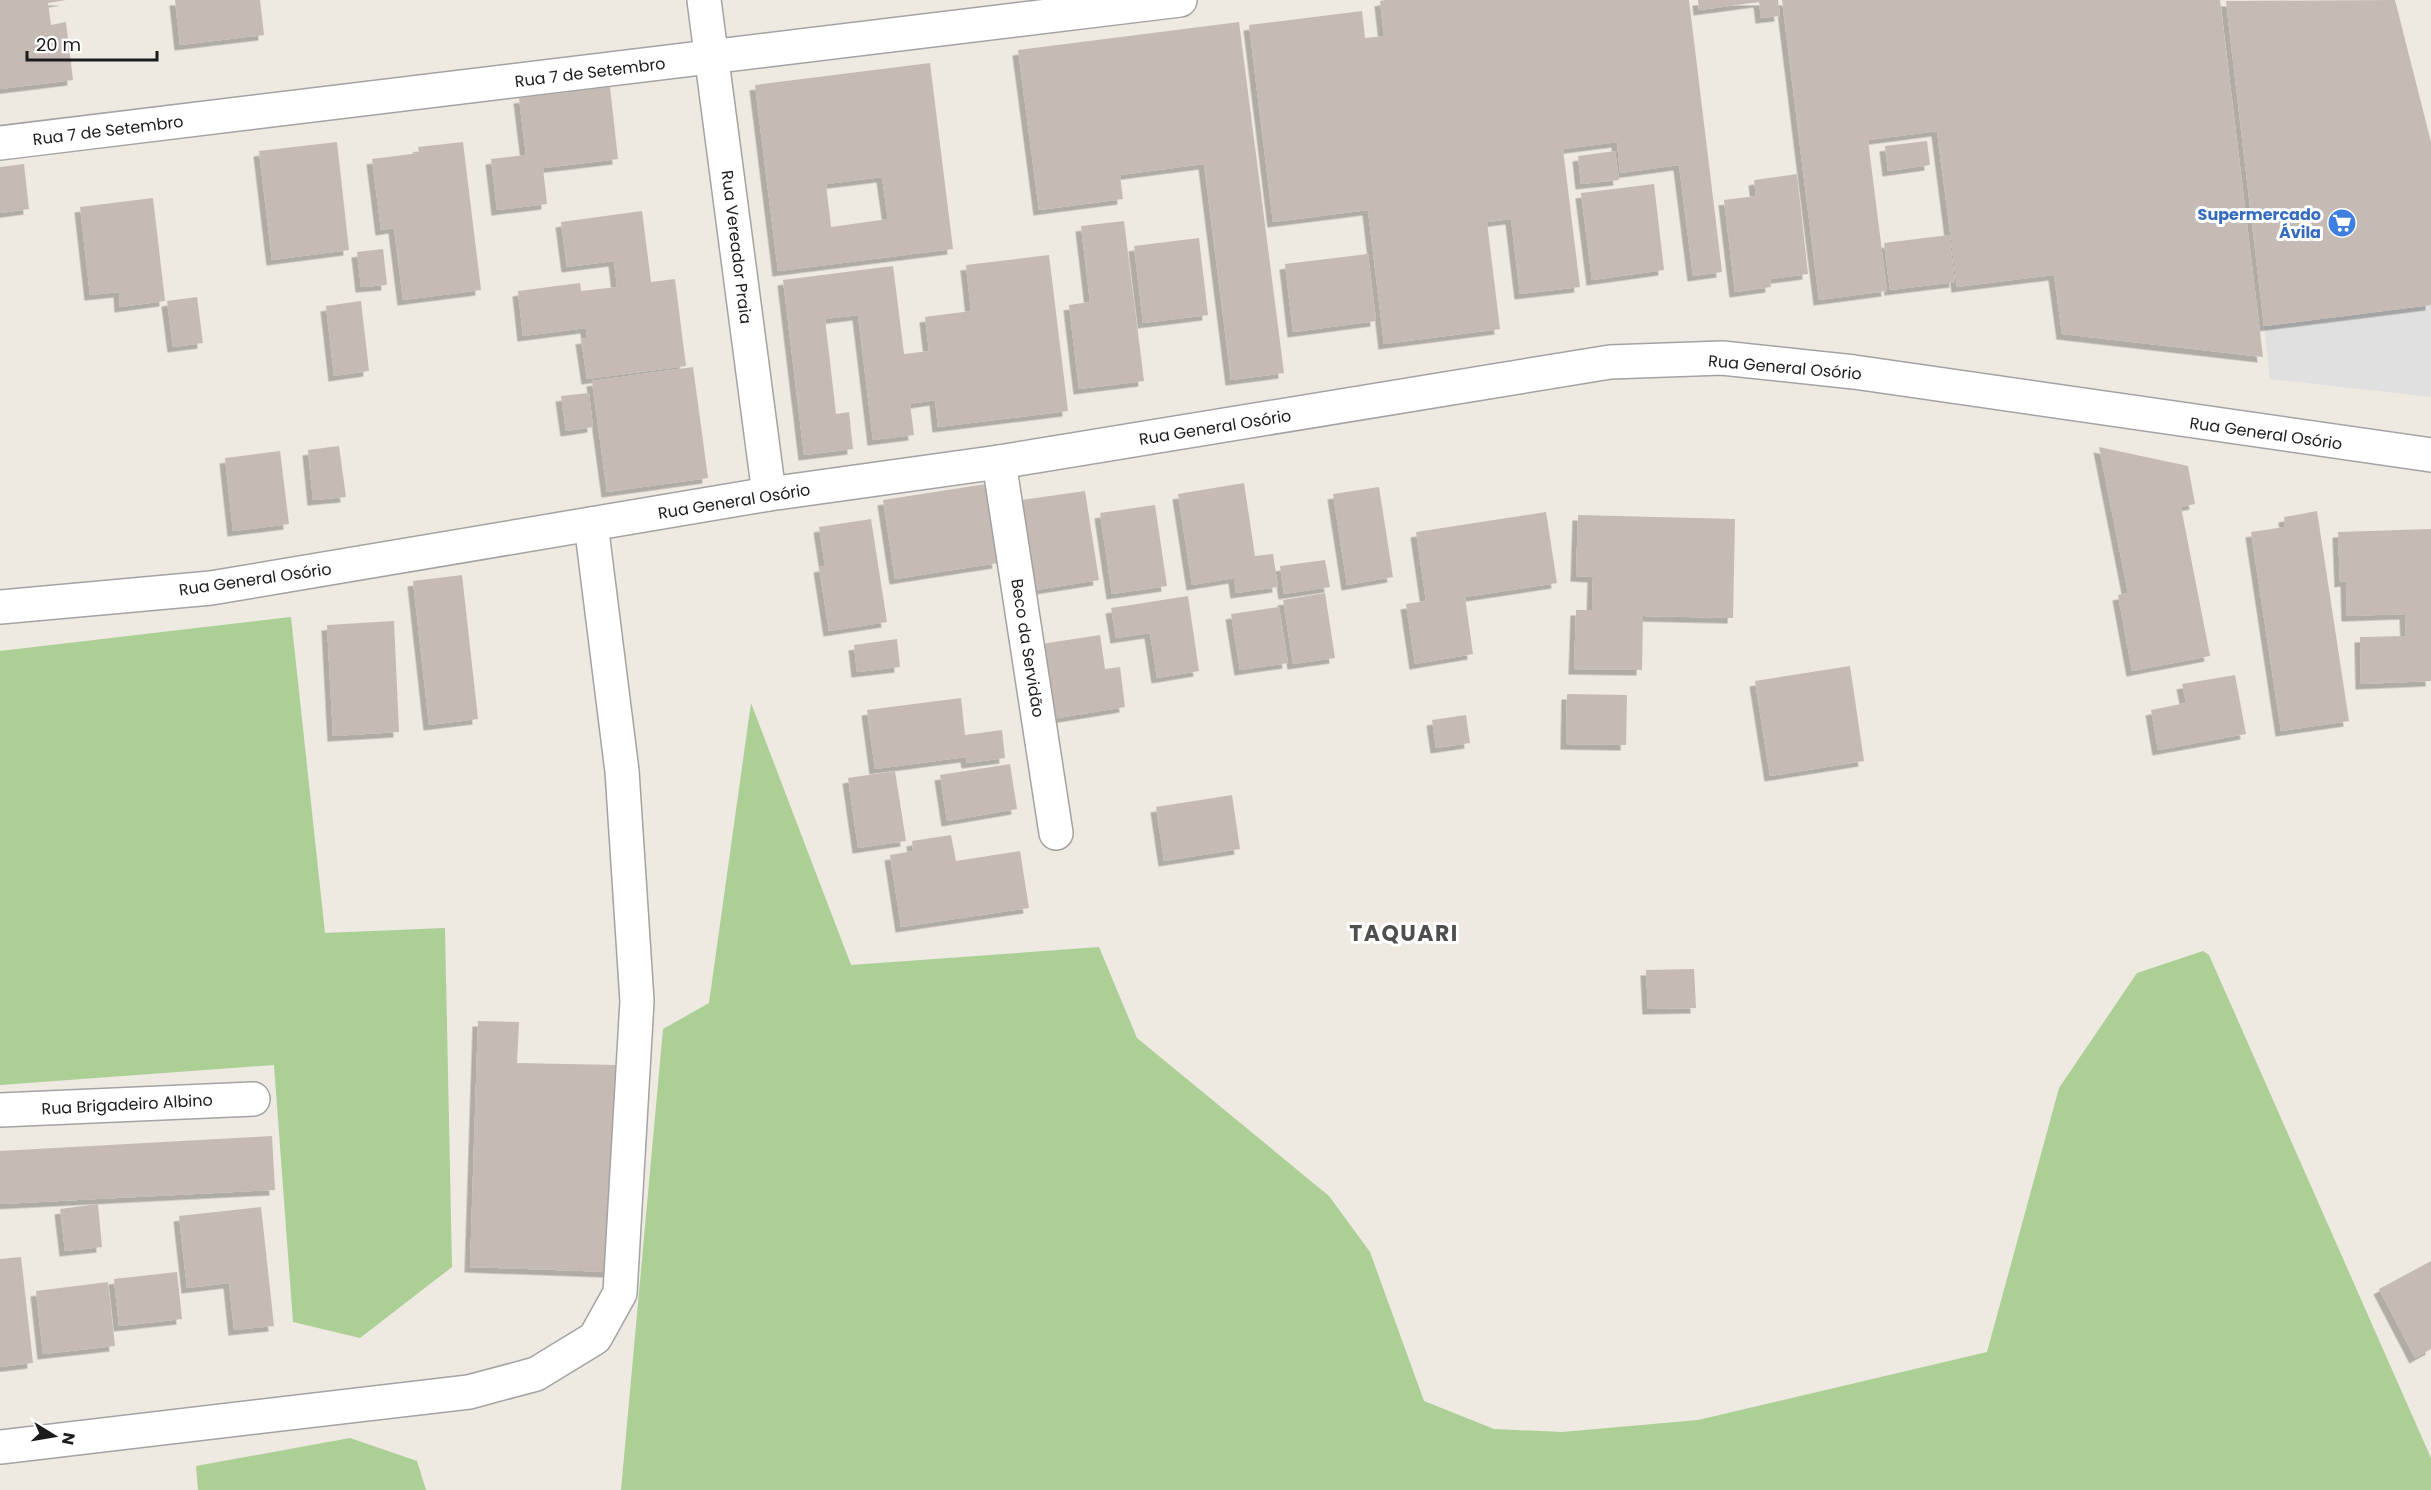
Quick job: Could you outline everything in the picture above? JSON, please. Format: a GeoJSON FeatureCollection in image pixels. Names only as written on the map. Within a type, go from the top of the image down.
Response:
{"type":"FeatureCollection","features":[{"type":"Feature","properties":{"kind":"street","name":"Rua Vereador Praia"},"geometry":{"type":"LineString","coordinates":[[704,0],[769,494]]}},
{"type":"Feature","properties":{"kind":"street","name":"Rua 7 de Setembro"},"geometry":{"type":"LineString","coordinates":[[0,143],[1180,0]]}},
{"type":"Feature","properties":{"kind":"street","name":"Rua General Osório"},"geometry":{"type":"LineString","coordinates":[[0,607],[211,588],[769,494],[999,462],[1610,362],[1722,358],[1854,372],[2431,455]]}},
{"type":"Feature","properties":{"kind":"street","name":"Beco da Servidão"},"geometry":{"type":"LineString","coordinates":[[999,462],[1056,833]]}},
{"type":"Feature","properties":{"kind":"street"},"geometry":{"type":"LineString","coordinates":[[0,1447],[469,1392],[536,1374],[595,1338],[620,1293],[637,1001],[622,771],[591,524]]}},
{"type":"Feature","properties":{"kind":"street","name":"Rua Brigadeiro Albino"},"geometry":{"type":"LineString","coordinates":[[0,1110],[253,1099]]}},
{"type":"Feature","properties":{"kind":"green space"},"geometry":{"type":"Polygon","coordinates":[[[291,617],[325,933],[445,928],[452,1267],[360,1338],[293,1322],[274,1065],[0,1085],[0,651],[291,617]]]}},
{"type":"Feature","properties":{"kind":"green space"},"geometry":{"type":"Polygon","coordinates":[[[751,703],[851,965],[1099,947],[1137,1038],[1329,1196],[1370,1252],[1424,1401],[1494,1429],[1562,1432],[1698,1420],[1987,1352],[2059,1088],[2137,973],[2203,951],[2209,955],[2431,1458],[2431,1490],[621,1490],[663,1029],[709,1003],[751,703]]]}},
{"type":"Feature","properties":{"kind":"green space"},"geometry":{"type":"Polygon","coordinates":[[[350,1438],[417,1461],[426,1490],[198,1490],[196,1466],[350,1438]]]}},
{"type":"Feature","properties":{"kind":"shaded area"},"geometry":{"type":"Polygon","coordinates":[[[2431,305],[2431,397],[2270,379],[2264,326],[2431,305]]]}},
{"type":"Feature","properties":{"kind":"building"},"geometry":{"type":"Polygon","coordinates":[[[0,0],[66,0],[48,3],[51,25],[66,22],[73,80],[0,89],[0,0]]]}},
{"type":"Feature","properties":{"kind":"building"},"geometry":{"type":"Polygon","coordinates":[[[175,0],[260,0],[264,35],[180,45],[175,0]]]}},
{"type":"Feature","properties":{"kind":"building"},"geometry":{"type":"Polygon","coordinates":[[[1689,0],[1722,272],[1693,276],[1679,165],[1620,173],[1617,142],[1563,149],[1580,287],[1520,294],[1511,219],[1487,222],[1500,329],[1384,344],[1368,210],[1273,222],[1249,25],[1362,11],[1365,38],[1384,36],[1380,1],[1689,0]]]}},
{"type":"Feature","properties":{"kind":"building"},"geometry":{"type":"Polygon","coordinates":[[[1698,0],[1778,0],[1780,16],[1761,18],[1759,2],[1699,10],[1698,0]]]}},
{"type":"Feature","properties":{"kind":"building"},"geometry":{"type":"Polygon","coordinates":[[[1782,0],[2220,0],[2263,357],[2062,334],[2054,275],[1957,287],[1937,131],[1868,140],[1887,291],[1819,300],[1782,0]]]}},
{"type":"Feature","properties":{"kind":"building","name":"Supermercado Ávila"},"geometry":{"type":"Polygon","coordinates":[[[2395,0],[2431,142],[2431,305],[2264,326],[2226,1],[2395,0]]]}},
{"type":"Feature","properties":{"kind":"building"},"geometry":{"type":"Polygon","coordinates":[[[1239,22],[1284,373],[1231,380],[1204,164],[1120,175],[1123,199],[1039,210],[1018,50],[1239,22]]]}},
{"type":"Feature","properties":{"kind":"building"},"geometry":{"type":"Polygon","coordinates":[[[930,63],[953,249],[778,271],[755,85],[930,63]],[[882,177],[826,184],[831,227],[888,219],[882,177]]]}},
{"type":"Feature","properties":{"kind":"building"},"geometry":{"type":"Polygon","coordinates":[[[610,87],[618,159],[543,168],[547,204],[497,210],[491,159],[526,155],[519,98],[610,87]]]}},
{"type":"Feature","properties":{"kind":"building"},"geometry":{"type":"Polygon","coordinates":[[[1927,141],[1930,165],[1888,171],[1885,146],[1927,141]]]}},
{"type":"Feature","properties":{"kind":"building"},"geometry":{"type":"Polygon","coordinates":[[[337,142],[349,250],[272,260],[259,151],[337,142]]]}},
{"type":"Feature","properties":{"kind":"building"},"geometry":{"type":"Polygon","coordinates":[[[463,142],[481,290],[403,300],[394,228],[381,230],[372,159],[419,153],[418,147],[463,142]]]}},
{"type":"Feature","properties":{"kind":"building"},"geometry":{"type":"Polygon","coordinates":[[[1615,151],[1619,180],[1581,184],[1578,156],[1615,151]]]}},
{"type":"Feature","properties":{"kind":"building"},"geometry":{"type":"Polygon","coordinates":[[[24,164],[29,209],[0,213],[0,167],[24,164]]]}},
{"type":"Feature","properties":{"kind":"building"},"geometry":{"type":"Polygon","coordinates":[[[1797,174],[1808,274],[1770,279],[1771,287],[1735,292],[1724,200],[1756,196],[1754,180],[1797,174]]]}},
{"type":"Feature","properties":{"kind":"building"},"geometry":{"type":"Polygon","coordinates":[[[1654,184],[1664,270],[1592,280],[1581,193],[1654,184]]]}},
{"type":"Feature","properties":{"kind":"building"},"geometry":{"type":"Polygon","coordinates":[[[153,198],[165,301],[120,307],[119,292],[90,295],[80,207],[153,198]]]}},
{"type":"Feature","properties":{"kind":"building"},"geometry":{"type":"Polygon","coordinates":[[[642,211],[651,282],[675,279],[686,366],[587,379],[581,339],[587,338],[586,328],[523,336],[518,291],[580,283],[581,291],[617,287],[614,261],[567,267],[561,222],[642,211]]]}},
{"type":"Feature","properties":{"kind":"building"},"geometry":{"type":"Polygon","coordinates":[[[1124,221],[1144,381],[1079,389],[1069,305],[1090,302],[1081,226],[1124,221]]]}},
{"type":"Feature","properties":{"kind":"building"},"geometry":{"type":"Polygon","coordinates":[[[1949,235],[1955,282],[1890,290],[1884,243],[1949,235]]]}},
{"type":"Feature","properties":{"kind":"building"},"geometry":{"type":"Polygon","coordinates":[[[1199,238],[1208,315],[1143,323],[1134,246],[1199,238]]]}},
{"type":"Feature","properties":{"kind":"building"},"geometry":{"type":"Polygon","coordinates":[[[383,249],[387,285],[361,287],[357,252],[383,249]]]}},
{"type":"Feature","properties":{"kind":"building"},"geometry":{"type":"Polygon","coordinates":[[[1368,254],[1376,321],[1293,332],[1285,264],[1368,254]]]}},
{"type":"Feature","properties":{"kind":"building"},"geometry":{"type":"Polygon","coordinates":[[[1049,255],[1068,411],[938,427],[935,400],[910,404],[914,435],[873,440],[858,315],[825,319],[836,414],[849,412],[853,449],[804,455],[783,280],[893,266],[904,354],[929,351],[925,317],[971,311],[966,265],[1049,255]]]}},
{"type":"Feature","properties":{"kind":"building"},"geometry":{"type":"Polygon","coordinates":[[[197,297],[203,343],[173,347],[167,301],[197,297]]]}},
{"type":"Feature","properties":{"kind":"building"},"geometry":{"type":"Polygon","coordinates":[[[361,301],[369,371],[334,376],[326,306],[361,301]]]}},
{"type":"Feature","properties":{"kind":"building"},"geometry":{"type":"Polygon","coordinates":[[[693,367],[708,478],[607,492],[592,381],[693,367]]]}},
{"type":"Feature","properties":{"kind":"building"},"geometry":{"type":"Polygon","coordinates":[[[589,393],[593,427],[566,431],[561,396],[589,393]]]}},
{"type":"Feature","properties":{"kind":"building"},"geometry":{"type":"Polygon","coordinates":[[[339,446],[346,497],[313,500],[308,450],[339,446]]]}},
{"type":"Feature","properties":{"kind":"building"},"geometry":{"type":"Polygon","coordinates":[[[2099,447],[2188,466],[2195,504],[2181,507],[2210,656],[2132,671],[2118,595],[2128,593],[2099,447]]]}},
{"type":"Feature","properties":{"kind":"building"},"geometry":{"type":"Polygon","coordinates":[[[280,451],[289,524],[233,531],[225,458],[280,451]]]}},
{"type":"Feature","properties":{"kind":"building"},"geometry":{"type":"Polygon","coordinates":[[[1244,483],[1255,556],[1273,554],[1278,587],[1236,593],[1234,578],[1192,585],[1178,494],[1244,483]]]}},
{"type":"Feature","properties":{"kind":"building"},"geometry":{"type":"Polygon","coordinates":[[[986,484],[998,563],[895,579],[883,500],[986,484]]]}},
{"type":"Feature","properties":{"kind":"building"},"geometry":{"type":"Polygon","coordinates":[[[1379,487],[1393,577],[1347,585],[1333,494],[1379,487]]]}},
{"type":"Feature","properties":{"kind":"building"},"geometry":{"type":"Polygon","coordinates":[[[1085,491],[1099,580],[1029,591],[1015,501],[1085,491]]]}},
{"type":"Feature","properties":{"kind":"building"},"geometry":{"type":"Polygon","coordinates":[[[1155,505],[1167,586],[1112,594],[1100,513],[1155,505]]]}},
{"type":"Feature","properties":{"kind":"building"},"geometry":{"type":"Polygon","coordinates":[[[2317,511],[2349,721],[2281,731],[2251,532],[2285,527],[2284,517],[2317,511]]]}},
{"type":"Feature","properties":{"kind":"building"},"geometry":{"type":"Polygon","coordinates":[[[1546,512],[1557,583],[1465,597],[1473,654],[1415,664],[1406,604],[1426,601],[1416,532],[1546,512]]]}},
{"type":"Feature","properties":{"kind":"building"},"geometry":{"type":"Polygon","coordinates":[[[1578,515],[1735,519],[1733,618],[1643,616],[1642,670],[1574,669],[1576,610],[1592,610],[1593,577],[1576,576],[1578,515]]]}},
{"type":"Feature","properties":{"kind":"building"},"geometry":{"type":"Polygon","coordinates":[[[871,519],[887,622],[829,631],[819,567],[825,566],[819,527],[871,519]]]}},
{"type":"Feature","properties":{"kind":"building"},"geometry":{"type":"Polygon","coordinates":[[[2431,529],[2431,681],[2361,684],[2360,637],[2406,636],[2405,614],[2347,616],[2346,581],[2340,582],[2338,532],[2431,529]]]}},
{"type":"Feature","properties":{"kind":"building"},"geometry":{"type":"Polygon","coordinates":[[[1325,560],[1330,587],[1284,594],[1280,566],[1325,560]]]}},
{"type":"Feature","properties":{"kind":"building"},"geometry":{"type":"Polygon","coordinates":[[[462,575],[478,719],[429,725],[413,581],[462,575]]]}},
{"type":"Feature","properties":{"kind":"building"},"geometry":{"type":"Polygon","coordinates":[[[1325,593],[1335,658],[1293,664],[1283,600],[1325,593]]]}},
{"type":"Feature","properties":{"kind":"building"},"geometry":{"type":"Polygon","coordinates":[[[1188,596],[1199,671],[1157,678],[1150,633],[1116,638],[1111,608],[1188,596]]]}},
{"type":"Feature","properties":{"kind":"building"},"geometry":{"type":"Polygon","coordinates":[[[1279,607],[1288,663],[1240,670],[1231,614],[1279,607]]]}},
{"type":"Feature","properties":{"kind":"building"},"geometry":{"type":"Polygon","coordinates":[[[394,621],[399,732],[333,736],[327,625],[394,621]]]}},
{"type":"Feature","properties":{"kind":"building"},"geometry":{"type":"Polygon","coordinates":[[[1100,635],[1105,669],[1120,667],[1125,707],[1052,719],[1041,644],[1100,635]]]}},
{"type":"Feature","properties":{"kind":"building"},"geometry":{"type":"Polygon","coordinates":[[[897,639],[900,667],[857,672],[854,645],[897,639]]]}},
{"type":"Feature","properties":{"kind":"building"},"geometry":{"type":"Polygon","coordinates":[[[1850,666],[1864,761],[1770,776],[1755,681],[1850,666]]]}},
{"type":"Feature","properties":{"kind":"building"},"geometry":{"type":"Polygon","coordinates":[[[2235,675],[2246,734],[2158,750],[2151,710],[2186,703],[2182,684],[2235,675]]]}},
{"type":"Feature","properties":{"kind":"building"},"geometry":{"type":"Polygon","coordinates":[[[1567,694],[1627,695],[1626,745],[1566,744],[1567,694]]]}},
{"type":"Feature","properties":{"kind":"building"},"geometry":{"type":"Polygon","coordinates":[[[961,698],[965,735],[1002,730],[1005,758],[967,763],[966,757],[875,769],[867,710],[961,698]]]}},
{"type":"Feature","properties":{"kind":"building"},"geometry":{"type":"Polygon","coordinates":[[[1466,715],[1470,743],[1436,748],[1432,720],[1466,715]]]}},
{"type":"Feature","properties":{"kind":"building"},"geometry":{"type":"Polygon","coordinates":[[[1010,764],[1017,809],[947,821],[940,775],[1010,764]]]}},
{"type":"Feature","properties":{"kind":"building"},"geometry":{"type":"Polygon","coordinates":[[[895,771],[906,841],[858,848],[848,778],[895,771]]]}},
{"type":"Feature","properties":{"kind":"building"},"geometry":{"type":"Polygon","coordinates":[[[1232,795],[1240,849],[1164,861],[1156,807],[1232,795]]]}},
{"type":"Feature","properties":{"kind":"building"},"geometry":{"type":"Polygon","coordinates":[[[951,835],[956,861],[1020,851],[1029,908],[901,927],[890,855],[913,851],[912,841],[951,835]]]}},
{"type":"Feature","properties":{"kind":"building"},"geometry":{"type":"Polygon","coordinates":[[[1694,969],[1696,1008],[1648,1009],[1646,970],[1694,969]]]}},
{"type":"Feature","properties":{"kind":"building"},"geometry":{"type":"Polygon","coordinates":[[[478,1021],[519,1022],[517,1063],[616,1065],[609,1272],[470,1267],[478,1021]]]}},
{"type":"Feature","properties":{"kind":"building"},"geometry":{"type":"Polygon","coordinates":[[[272,1136],[275,1190],[0,1204],[0,1151],[272,1136]]]}},
{"type":"Feature","properties":{"kind":"building"},"geometry":{"type":"Polygon","coordinates":[[[98,1204],[102,1247],[65,1251],[60,1209],[98,1204]]]}},
{"type":"Feature","properties":{"kind":"building"},"geometry":{"type":"Polygon","coordinates":[[[261,1207],[274,1326],[234,1330],[229,1283],[187,1288],[179,1216],[261,1207]]]}},
{"type":"Feature","properties":{"kind":"building"},"geometry":{"type":"Polygon","coordinates":[[[21,1257],[33,1363],[0,1367],[0,1259],[21,1257]]]}},
{"type":"Feature","properties":{"kind":"building"},"geometry":{"type":"Polygon","coordinates":[[[2431,1261],[2431,1349],[2415,1358],[2379,1289],[2431,1261]]]}},
{"type":"Feature","properties":{"kind":"building"},"geometry":{"type":"Polygon","coordinates":[[[177,1272],[182,1319],[119,1326],[114,1279],[177,1272]]]}},
{"type":"Feature","properties":{"kind":"building"},"geometry":{"type":"Polygon","coordinates":[[[108,1282],[115,1346],[43,1354],[36,1291],[108,1282]]]}},
{"type":"Feature","properties":{"kind":"place","name":"Supermercado Ávila"},"geometry":{"type":"Point","coordinates":[2342,223]}},
{"type":"Feature","properties":{"kind":"district","name":"TAQUARI"},"geometry":{"type":"Point","coordinates":[1404,933]}}]}
